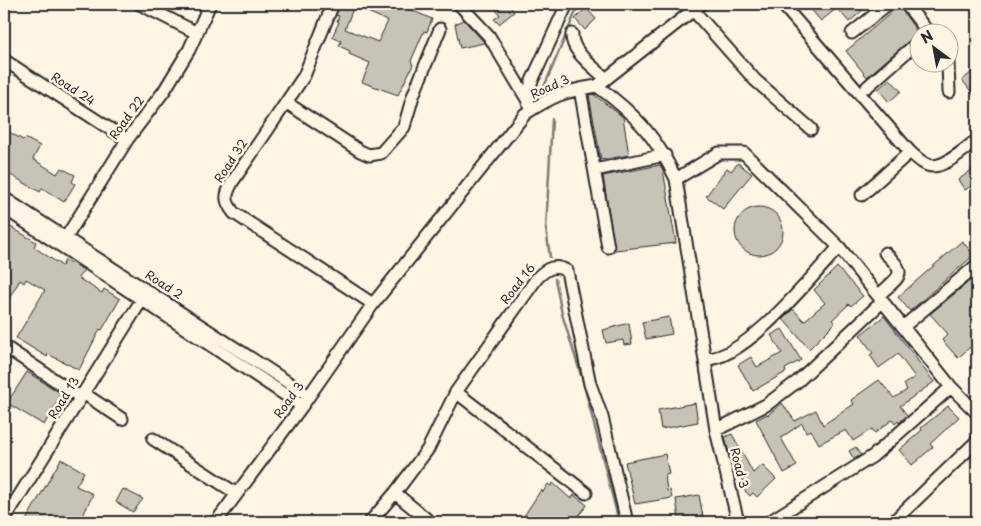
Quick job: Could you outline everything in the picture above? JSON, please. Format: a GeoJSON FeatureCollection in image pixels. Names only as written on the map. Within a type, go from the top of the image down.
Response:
{"type":"FeatureCollection","features":[{"type":"Feature","properties":{"kind":"street"},"geometry":{"type":"LineString","coordinates":[[140,4],[197,33]]}},
{"type":"Feature","properties":{"kind":"street","name":"Road 22"},"geometry":{"type":"LineString","coordinates":[[63,242],[127,140],[164,91],[197,33],[210,4]]}},
{"type":"Feature","properties":{"kind":"street","name":"Road 32"},"geometry":{"type":"LineString","coordinates":[[333,4],[304,76],[233,181],[225,195],[226,204],[234,213],[373,304]]}},
{"type":"Feature","properties":{"kind":"street"},"geometry":{"type":"LineString","coordinates":[[459,4],[489,36],[528,101]]}},
{"type":"Feature","properties":{"kind":"street"},"geometry":{"type":"LineString","coordinates":[[526,114],[531,83],[567,4]]}},
{"type":"Feature","properties":{"kind":"street"},"geometry":{"type":"LineString","coordinates":[[782,4],[910,152],[922,162],[933,166],[948,160],[977,140]]}},
{"type":"Feature","properties":{"kind":"street"},"geometry":{"type":"LineString","coordinates":[[852,33],[888,4]]}},
{"type":"Feature","properties":{"kind":"street"},"geometry":{"type":"LineString","coordinates":[[906,4],[920,22]]}},
{"type":"Feature","properties":{"kind":"street"},"geometry":{"type":"LineString","coordinates":[[572,34],[572,42],[577,51],[601,82],[697,7],[754,80],[811,129]]}},
{"type":"Feature","properties":{"kind":"street"},"geometry":{"type":"LineString","coordinates":[[287,103],[360,151],[369,155],[381,153],[404,127],[413,96],[440,29]]}},
{"type":"Feature","properties":{"kind":"street"},"geometry":{"type":"LineString","coordinates":[[867,87],[908,51]]}},
{"type":"Feature","properties":{"kind":"street","name":"Road 24"},"geometry":{"type":"LineString","coordinates":[[4,60],[127,140]]}},
{"type":"Feature","properties":{"kind":"street"},"geometry":{"type":"LineString","coordinates":[[948,72],[949,92]]}},
{"type":"Feature","properties":{"kind":"street","name":"Road 3"},"geometry":{"type":"LineString","coordinates":[[216,522],[306,401],[373,304],[526,114],[544,102],[572,89],[580,89],[601,82],[654,138],[665,155],[676,179],[716,430],[738,522]]}},
{"type":"Feature","properties":{"kind":"street"},"geometry":{"type":"LineString","coordinates":[[580,89],[608,247]]}},
{"type":"Feature","properties":{"kind":"street"},"geometry":{"type":"LineString","coordinates":[[862,194],[910,152]]}},
{"type":"Feature","properties":{"kind":"street"},"geometry":{"type":"LineString","coordinates":[[676,179],[719,153],[744,153],[839,247],[951,387],[977,413]]}},
{"type":"Feature","properties":{"kind":"street"},"geometry":{"type":"LineString","coordinates":[[594,170],[665,155]]}},
{"type":"Feature","properties":{"kind":"street","name":"Road 2"},"geometry":{"type":"LineString","coordinates":[[4,198],[63,242]]}},
{"type":"Feature","properties":{"kind":"street","name":"Road 2"},"geometry":{"type":"LineString","coordinates":[[4,208],[63,242],[306,401]]}},
{"type":"Feature","properties":{"kind":"street"},"geometry":{"type":"LineString","coordinates":[[706,359],[714,359],[730,352],[760,330],[839,247]]}},
{"type":"Feature","properties":{"kind":"street"},"geometry":{"type":"LineString","coordinates":[[716,430],[766,405],[798,381],[881,298],[898,277],[900,270],[885,253]]}},
{"type":"Feature","properties":{"kind":"street"},"geometry":{"type":"LineString","coordinates":[[903,327],[977,265]]}},
{"type":"Feature","properties":{"kind":"street","name":"Road 16"},"geometry":{"type":"LineString","coordinates":[[370,522],[395,493],[428,448],[456,392],[537,278],[552,267],[560,267],[567,272],[590,384],[602,417],[627,522]]}},
{"type":"Feature","properties":{"kind":"street","name":"Road 13"},"geometry":{"type":"LineString","coordinates":[[4,520],[144,295]]}},
{"type":"Feature","properties":{"kind":"street"},"geometry":{"type":"LineString","coordinates":[[4,346],[122,418]]}},
{"type":"Feature","properties":{"kind":"street"},"geometry":{"type":"LineString","coordinates":[[769,522],[873,456],[951,387]]}},
{"type":"Feature","properties":{"kind":"street"},"geometry":{"type":"LineString","coordinates":[[456,392],[586,493]]}},
{"type":"Feature","properties":{"kind":"street"},"geometry":{"type":"LineString","coordinates":[[152,439],[236,494]]}},
{"type":"Feature","properties":{"kind":"street"},"geometry":{"type":"LineString","coordinates":[[893,522],[977,441]]}},
{"type":"Feature","properties":{"kind":"street"},"geometry":{"type":"LineString","coordinates":[[395,493],[430,522]]}},
{"type":"Feature","properties":{"kind":"building"},"geometry":{"type":"Polygon","coordinates":[[[340,4],[405,4],[412,7],[411,10],[432,19],[427,32],[424,31],[411,61],[413,65],[398,95],[362,82],[370,63],[349,54],[350,51],[339,46],[341,41],[332,37],[339,22],[337,21],[339,16],[336,15],[340,4]],[[354,6],[345,29],[378,42],[388,21],[354,6]]]}},
{"type":"Feature","properties":{"kind":"building"},"geometry":{"type":"Polygon","coordinates":[[[491,4],[516,4],[511,8],[514,12],[499,24],[494,19],[500,15],[491,4]]]}},
{"type":"Feature","properties":{"kind":"building"},"geometry":{"type":"Polygon","coordinates":[[[814,4],[870,4],[849,22],[837,8],[821,21],[809,7],[814,4]]]}},
{"type":"Feature","properties":{"kind":"building"},"geometry":{"type":"Polygon","coordinates":[[[899,6],[910,22],[908,22],[908,42],[867,77],[846,51],[899,6]]]}},
{"type":"Feature","properties":{"kind":"building"},"geometry":{"type":"Polygon","coordinates":[[[586,8],[596,19],[585,30],[575,19],[586,8]]]}},
{"type":"Feature","properties":{"kind":"building"},"geometry":{"type":"Polygon","coordinates":[[[464,20],[484,43],[460,48],[455,24],[464,20]]]}},
{"type":"Feature","properties":{"kind":"building"},"geometry":{"type":"Polygon","coordinates":[[[972,72],[977,79],[977,99],[962,80],[972,72]]]}},
{"type":"Feature","properties":{"kind":"building"},"geometry":{"type":"Polygon","coordinates":[[[890,79],[901,91],[889,102],[878,89],[890,79]]]}},
{"type":"Feature","properties":{"kind":"building"},"geometry":{"type":"Polygon","coordinates":[[[593,94],[623,117],[629,155],[601,160],[589,95],[593,94]]]}},
{"type":"Feature","properties":{"kind":"building"},"geometry":{"type":"Polygon","coordinates":[[[4,129],[23,140],[25,138],[40,146],[33,159],[57,174],[61,168],[75,175],[72,182],[75,184],[64,202],[42,188],[40,192],[4,171],[4,129]]]}},
{"type":"Feature","properties":{"kind":"building"},"geometry":{"type":"Polygon","coordinates":[[[738,163],[752,174],[723,209],[706,196],[727,168],[731,171],[738,163]]]}},
{"type":"Feature","properties":{"kind":"building"},"geometry":{"type":"Polygon","coordinates":[[[660,165],[663,170],[676,243],[615,250],[603,176],[660,165]]]}},
{"type":"Feature","properties":{"kind":"building"},"geometry":{"type":"Polygon","coordinates":[[[977,166],[977,182],[965,190],[958,180],[977,166]]]}},
{"type":"Feature","properties":{"kind":"building"},"geometry":{"type":"Polygon","coordinates":[[[754,207],[764,207],[776,214],[783,226],[783,236],[776,248],[764,255],[754,255],[746,251],[739,244],[735,236],[735,226],[739,218],[746,211],[754,207]]]}},
{"type":"Feature","properties":{"kind":"building"},"geometry":{"type":"Polygon","coordinates":[[[4,223],[36,242],[34,247],[62,266],[65,260],[84,270],[78,278],[102,293],[104,289],[120,299],[102,330],[100,329],[79,370],[48,354],[47,357],[16,338],[45,290],[26,279],[24,283],[20,280],[4,306],[4,223]]]}},
{"type":"Feature","properties":{"kind":"building"},"geometry":{"type":"Polygon","coordinates":[[[962,241],[974,255],[910,311],[898,297],[962,241]]]}},
{"type":"Feature","properties":{"kind":"building"},"geometry":{"type":"Polygon","coordinates":[[[837,267],[863,296],[851,306],[849,304],[832,320],[835,323],[809,349],[783,319],[793,309],[804,321],[825,303],[814,290],[837,267]]]}},
{"type":"Feature","properties":{"kind":"building"},"geometry":{"type":"Polygon","coordinates":[[[977,275],[977,341],[958,358],[942,340],[948,334],[930,314],[977,275]]]}},
{"type":"Feature","properties":{"kind":"building"},"geometry":{"type":"Polygon","coordinates":[[[884,316],[934,382],[900,406],[907,415],[899,423],[898,421],[895,424],[892,420],[875,433],[872,429],[853,441],[846,430],[819,444],[811,430],[806,432],[802,423],[781,438],[797,466],[784,473],[756,420],[768,415],[782,403],[795,421],[816,410],[823,425],[854,404],[851,400],[879,380],[894,398],[907,390],[904,384],[915,377],[898,354],[879,368],[870,355],[873,353],[860,335],[884,316]]]}},
{"type":"Feature","properties":{"kind":"building"},"geometry":{"type":"Polygon","coordinates":[[[669,317],[672,334],[646,339],[642,322],[669,317]]]}},
{"type":"Feature","properties":{"kind":"building"},"geometry":{"type":"Polygon","coordinates":[[[629,323],[632,344],[624,345],[623,340],[606,343],[603,330],[629,323]]]}},
{"type":"Feature","properties":{"kind":"building"},"geometry":{"type":"Polygon","coordinates":[[[782,329],[801,360],[785,369],[786,372],[753,391],[738,365],[751,357],[757,367],[782,353],[771,335],[782,329]]]}},
{"type":"Feature","properties":{"kind":"building"},"geometry":{"type":"Polygon","coordinates":[[[27,372],[62,394],[44,425],[7,403],[27,372]]]}},
{"type":"Feature","properties":{"kind":"building"},"geometry":{"type":"Polygon","coordinates":[[[695,403],[698,422],[661,429],[658,410],[695,403]]]}},
{"type":"Feature","properties":{"kind":"building"},"geometry":{"type":"Polygon","coordinates":[[[948,406],[959,417],[930,444],[933,447],[912,465],[899,450],[922,430],[921,428],[948,406]]]}},
{"type":"Feature","properties":{"kind":"building"},"geometry":{"type":"Polygon","coordinates":[[[732,434],[753,473],[762,465],[776,479],[757,497],[753,493],[750,496],[740,486],[744,482],[730,457],[725,437],[732,434]]]}},
{"type":"Feature","properties":{"kind":"building"},"geometry":{"type":"Polygon","coordinates":[[[856,447],[861,455],[854,459],[849,451],[856,447]]]}},
{"type":"Feature","properties":{"kind":"building"},"geometry":{"type":"Polygon","coordinates":[[[665,454],[669,474],[665,475],[667,491],[670,490],[672,498],[635,504],[625,462],[665,454]]]}},
{"type":"Feature","properties":{"kind":"building"},"geometry":{"type":"Polygon","coordinates":[[[61,459],[84,472],[76,486],[93,494],[80,522],[25,522],[61,459]]]}},
{"type":"Feature","properties":{"kind":"building"},"geometry":{"type":"Polygon","coordinates":[[[553,483],[571,499],[574,495],[587,505],[574,522],[520,522],[541,490],[543,492],[548,484],[551,486],[553,483]]]}},
{"type":"Feature","properties":{"kind":"building"},"geometry":{"type":"Polygon","coordinates":[[[123,489],[143,499],[133,512],[116,502],[123,489]]]}},
{"type":"Feature","properties":{"kind":"building"},"geometry":{"type":"Polygon","coordinates":[[[699,495],[704,522],[689,522],[689,517],[679,519],[676,499],[699,495]]]}},
{"type":"Feature","properties":{"kind":"waterway"},"geometry":{"type":"LineString","coordinates":[[544,87],[579,4]]}},
{"type":"Feature","properties":{"kind":"waterway"},"geometry":{"type":"LineString","coordinates":[[550,257],[546,229],[552,119]]}},
{"type":"Feature","properties":{"kind":"waterway"},"geometry":{"type":"LineString","coordinates":[[555,279],[562,314],[584,385],[619,522]]}}]}
